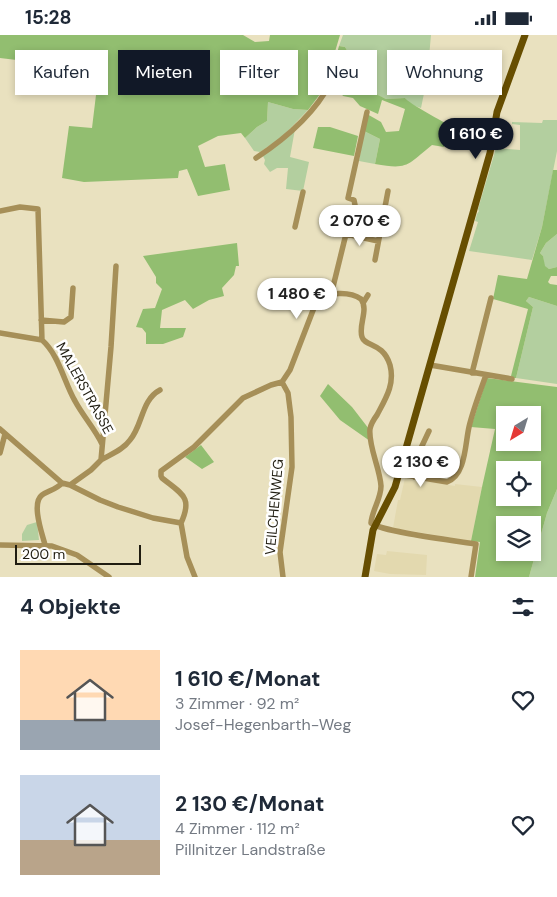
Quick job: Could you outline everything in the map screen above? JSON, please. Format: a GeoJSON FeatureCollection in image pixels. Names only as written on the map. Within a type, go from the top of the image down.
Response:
{"type":"FeatureCollection","features":[{"type":"Feature","properties":{"kind":"main road"},"geometry":{"type":"LineString","coordinates":[[365,577],[374,525],[395,487],[492,145],[497,112],[526,35]]}},
{"type":"Feature","properties":{"kind":"street"},"geometry":{"type":"LineString","coordinates":[[256,158],[273,147],[297,125],[323,95]]}},
{"type":"Feature","properties":{"kind":"street"},"geometry":{"type":"LineString","coordinates":[[331,295],[355,205],[354,200],[348,198],[367,112]]}},
{"type":"Feature","properties":{"kind":"street"},"geometry":{"type":"LineString","coordinates":[[451,129],[482,135],[494,130]]}},
{"type":"Feature","properties":{"kind":"street"},"geometry":{"type":"LineString","coordinates":[[482,135],[492,145]]}},
{"type":"Feature","properties":{"kind":"street"},"geometry":{"type":"LineString","coordinates":[[375,260],[388,191]]}},
{"type":"Feature","properties":{"kind":"street"},"geometry":{"type":"LineString","coordinates":[[296,227],[303,193]]}},
{"type":"Feature","properties":{"kind":"street","name":"MALERSTRASSE"},"geometry":{"type":"LineString","coordinates":[[0,211],[20,207],[38,209],[42,340],[50,349],[76,403],[93,427],[102,444],[100,460]]}},
{"type":"Feature","properties":{"kind":"street"},"geometry":{"type":"LineString","coordinates":[[346,234],[378,241]]}},
{"type":"Feature","properties":{"kind":"street"},"geometry":{"type":"LineString","coordinates":[[102,444],[116,266]]}},
{"type":"Feature","properties":{"kind":"street","name":"MALERSTRASSE"},"geometry":{"type":"LineString","coordinates":[[41,320],[62,322],[69,319],[72,313],[73,288]]}},
{"type":"Feature","properties":{"kind":"street"},"geometry":{"type":"LineString","coordinates":[[195,577],[187,557],[181,523],[187,509],[186,502],[180,492],[162,478],[161,471],[194,447],[243,398],[282,382],[292,365],[315,304],[321,297],[353,295],[363,303]]}},
{"type":"Feature","properties":{"kind":"street"},"geometry":{"type":"LineString","coordinates":[[368,295],[363,303],[361,335],[367,343],[376,345],[383,350],[390,364],[392,378],[389,392],[370,429],[381,483],[380,496],[371,523],[395,531],[476,544],[471,577]]}},
{"type":"Feature","properties":{"kind":"street"},"geometry":{"type":"LineString","coordinates":[[472,373],[491,298]]}},
{"type":"Feature","properties":{"kind":"street"},"geometry":{"type":"LineString","coordinates":[[0,333],[42,340]]}},
{"type":"Feature","properties":{"kind":"street"},"geometry":{"type":"LineString","coordinates":[[430,365],[512,379]]}},
{"type":"Feature","properties":{"kind":"street"},"geometry":{"type":"LineString","coordinates":[[399,474],[447,482],[453,479],[464,459],[469,426],[486,375]]}},
{"type":"Feature","properties":{"kind":"street","name":"VEILCHENWEG"},"geometry":{"type":"LineString","coordinates":[[282,382],[288,393],[292,467],[280,552],[284,577]]}},
{"type":"Feature","properties":{"kind":"street"},"geometry":{"type":"LineString","coordinates":[[70,485],[91,470],[100,460],[123,448],[131,439],[152,394],[160,390]]}},
{"type":"Feature","properties":{"kind":"street"},"geometry":{"type":"LineString","coordinates":[[2,431],[62,483],[70,485],[108,504],[143,516],[181,523]]}},
{"type":"Feature","properties":{"kind":"street"},"geometry":{"type":"LineString","coordinates":[[0,453],[2,431]]}},
{"type":"Feature","properties":{"kind":"street"},"geometry":{"type":"LineString","coordinates":[[414,477],[421,448],[429,431]]}},
{"type":"Feature","properties":{"kind":"street"},"geometry":{"type":"LineString","coordinates":[[42,545],[36,508],[37,501],[41,496],[59,487],[62,483]]}},
{"type":"Feature","properties":{"kind":"street"},"geometry":{"type":"LineString","coordinates":[[0,545],[52,546],[78,555],[109,577]]}},
{"type":"Feature","properties":{"kind":"shaded area"},"geometry":{"type":"Polygon","coordinates":[[[405,478],[455,486],[455,484],[482,487],[471,541],[393,528],[398,500],[400,500],[405,478]]]}},
{"type":"Feature","properties":{"kind":"shaded area"},"geometry":{"type":"Polygon","coordinates":[[[387,551],[427,555],[426,575],[390,574],[374,571],[377,554],[386,555],[387,551]]]}},
{"type":"Feature","properties":{"kind":"green space"},"geometry":{"type":"Polygon","coordinates":[[[0,35],[243,35],[255,42],[269,41],[270,35],[340,35],[336,50],[308,50],[308,95],[319,95],[308,110],[293,109],[268,102],[267,121],[245,138],[241,133],[218,136],[198,146],[205,167],[225,164],[230,190],[198,196],[187,169],[179,171],[178,178],[84,182],[62,178],[69,126],[92,128],[96,95],[108,95],[108,50],[15,50],[15,60],[0,58],[0,35]]]}},
{"type":"Feature","properties":{"kind":"green space"},"geometry":{"type":"Polygon","coordinates":[[[343,35],[431,35],[430,50],[387,50],[387,95],[424,95],[421,108],[409,104],[405,98],[386,99],[377,95],[377,50],[347,50],[345,47],[339,46],[343,35]]]}},
{"type":"Feature","properties":{"kind":"green space"},"geometry":{"type":"Polygon","coordinates":[[[339,46],[345,47],[347,50],[338,50],[339,46]]]}},
{"type":"Feature","properties":{"kind":"green space"},"geometry":{"type":"Polygon","coordinates":[[[377,94],[386,99],[405,98],[452,127],[444,147],[432,145],[412,161],[401,166],[375,164],[380,139],[364,131],[367,114],[381,122],[386,132],[399,131],[405,109],[382,100],[378,114],[360,106],[353,98],[343,96],[377,94]]]}},
{"type":"Feature","properties":{"kind":"green space"},"geometry":{"type":"Polygon","coordinates":[[[268,102],[293,109],[308,110],[282,137],[260,152],[254,151],[245,138],[267,121],[268,102]]]}},
{"type":"Feature","properties":{"kind":"green space"},"geometry":{"type":"Polygon","coordinates":[[[543,120],[557,120],[557,151],[542,227],[532,260],[469,251],[478,222],[475,221],[478,209],[496,148],[520,150],[520,125],[512,124],[512,122],[542,123],[543,120]]]}},
{"type":"Feature","properties":{"kind":"green space"},"geometry":{"type":"Polygon","coordinates":[[[318,127],[330,127],[358,136],[354,156],[313,148],[318,127]]]}},
{"type":"Feature","properties":{"kind":"green space"},"geometry":{"type":"Polygon","coordinates":[[[295,129],[290,157],[309,162],[303,191],[286,189],[288,168],[277,168],[270,172],[264,164],[263,156],[295,129]]]}},
{"type":"Feature","properties":{"kind":"green space"},"geometry":{"type":"Polygon","coordinates":[[[364,131],[380,139],[375,164],[359,161],[364,131]]]}},
{"type":"Feature","properties":{"kind":"green space"},"geometry":{"type":"Polygon","coordinates":[[[553,170],[557,170],[557,234],[546,243],[540,253],[543,256],[545,266],[549,269],[557,267],[557,276],[551,276],[548,282],[557,285],[557,306],[529,297],[526,301],[533,307],[516,378],[514,378],[511,376],[528,309],[493,299],[498,275],[527,279],[542,227],[553,170]]]}},
{"type":"Feature","properties":{"kind":"green space"},"geometry":{"type":"Polygon","coordinates":[[[557,234],[557,267],[549,269],[544,266],[543,256],[540,253],[546,243],[557,234]]]}},
{"type":"Feature","properties":{"kind":"green space"},"geometry":{"type":"Polygon","coordinates":[[[237,243],[239,266],[236,266],[234,275],[222,288],[224,296],[209,300],[193,309],[185,300],[162,310],[160,328],[186,328],[183,337],[163,344],[146,344],[146,333],[142,328],[136,327],[143,309],[155,308],[162,289],[156,283],[156,277],[143,256],[237,243]]]}},
{"type":"Feature","properties":{"kind":"green space"},"geometry":{"type":"Polygon","coordinates":[[[529,297],[557,306],[557,384],[516,378],[533,307],[526,301],[529,297]]]}},
{"type":"Feature","properties":{"kind":"green space"},"geometry":{"type":"Polygon","coordinates":[[[487,378],[557,387],[557,489],[541,534],[541,516],[496,516],[496,561],[534,561],[529,577],[475,577],[480,542],[471,541],[495,429],[471,427],[487,378]]]}},
{"type":"Feature","properties":{"kind":"green space"},"geometry":{"type":"Polygon","coordinates":[[[328,384],[352,407],[369,429],[370,441],[340,420],[320,396],[328,384]]]}},
{"type":"Feature","properties":{"kind":"green space"},"geometry":{"type":"Polygon","coordinates":[[[201,445],[214,462],[202,469],[185,457],[201,445]]]}},
{"type":"Feature","properties":{"kind":"green space"},"geometry":{"type":"Polygon","coordinates":[[[557,489],[557,577],[529,577],[534,561],[541,561],[541,534],[557,489]]]}},
{"type":"Feature","properties":{"kind":"green space"},"geometry":{"type":"Polygon","coordinates":[[[37,522],[39,540],[22,541],[22,534],[27,525],[37,522]]]}}]}
